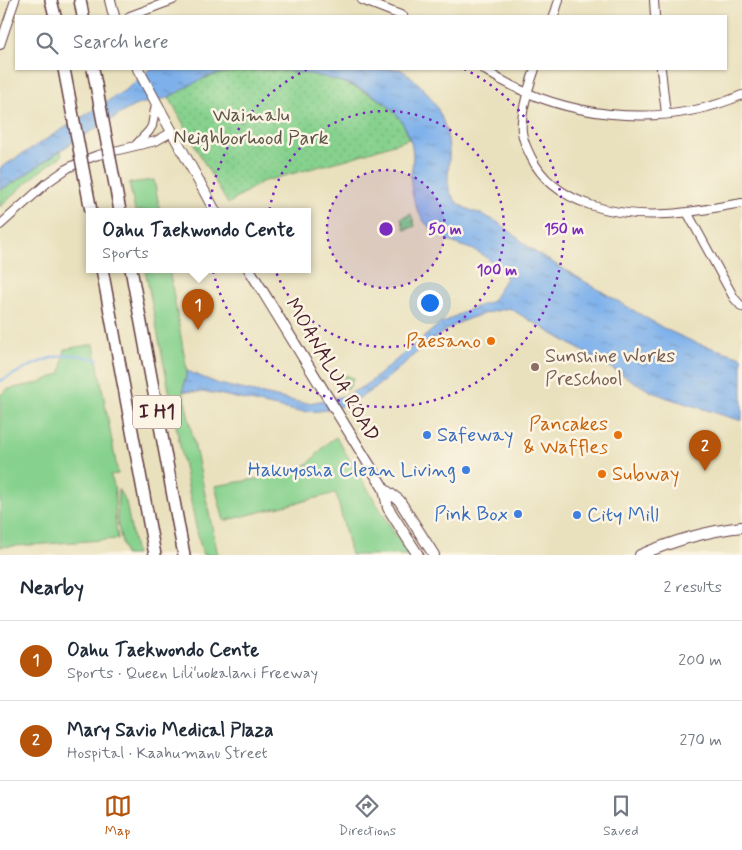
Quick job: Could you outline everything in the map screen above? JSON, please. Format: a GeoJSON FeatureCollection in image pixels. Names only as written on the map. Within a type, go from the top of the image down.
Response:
{"type":"FeatureCollection","features":[{"type":"Feature","properties":{"kind":"highway"},"geometry":{"type":"LineString","coordinates":[[52,0],[54,15]]}},
{"type":"Feature","properties":{"kind":"highway"},"geometry":{"type":"LineString","coordinates":[[80,0],[83,15]]}},
{"type":"Feature","properties":{"kind":"highway"},"geometry":{"type":"LineString","coordinates":[[64,70],[90,208]]}},
{"type":"Feature","properties":{"kind":"highway"},"geometry":{"type":"LineString","coordinates":[[93,70],[119,208]]}},
{"type":"Feature","properties":{"kind":"highway","name":"I H1"},"geometry":{"type":"LineString","coordinates":[[103,273],[155,555]]}},
{"type":"Feature","properties":{"kind":"highway","name":"I H1"},"geometry":{"type":"LineString","coordinates":[[132,273],[184,555]]}},
{"type":"Feature","properties":{"kind":"main road"},"geometry":{"type":"LineString","coordinates":[[110,0],[114,15]]}},
{"type":"Feature","properties":{"kind":"main road"},"geometry":{"type":"LineString","coordinates":[[139,70],[213,208]]}},
{"type":"Feature","properties":{"kind":"main road","name":"MOANALUA ROAD"},"geometry":{"type":"LineString","coordinates":[[251,273],[384,489],[388,508],[418,555]]}},
{"type":"Feature","properties":{"kind":"main road","name":"MOANALUA ROAD"},"geometry":{"type":"LineString","coordinates":[[384,489],[399,500],[434,555]]}},
{"type":"Feature","properties":{"kind":"main road"},"geometry":{"type":"LineString","coordinates":[[640,555],[686,537],[742,527]]}},
{"type":"Feature","properties":{"kind":"street"},"geometry":{"type":"LineString","coordinates":[[0,45],[15,0]]}},
{"type":"Feature","properties":{"kind":"street"},"geometry":{"type":"LineString","coordinates":[[133,15],[173,0]]}},
{"type":"Feature","properties":{"kind":"street"},"geometry":{"type":"LineString","coordinates":[[365,0],[401,15]]}},
{"type":"Feature","properties":{"kind":"street"},"geometry":{"type":"LineString","coordinates":[[554,15],[559,0]]}},
{"type":"Feature","properties":{"kind":"street"},"geometry":{"type":"LineString","coordinates":[[654,0],[656,15]]}},
{"type":"Feature","properties":{"kind":"street"},"geometry":{"type":"LineString","coordinates":[[485,70],[504,82],[528,93],[564,106],[624,115],[666,114],[696,109],[742,95]]}},
{"type":"Feature","properties":{"kind":"street"},"geometry":{"type":"LineString","coordinates":[[535,70],[522,116],[522,132],[527,150],[537,168],[563,193],[585,203],[610,210],[651,215],[687,212],[742,203]]}},
{"type":"Feature","properties":{"kind":"street"},"geometry":{"type":"LineString","coordinates":[[661,70],[666,114]]}},
{"type":"Feature","properties":{"kind":"street"},"geometry":{"type":"LineString","coordinates":[[135,146],[152,126],[156,104]]}},
{"type":"Feature","properties":{"kind":"street"},"geometry":{"type":"LineString","coordinates":[[0,225],[48,182],[68,168],[98,155],[159,140],[172,132]]}},
{"type":"Feature","properties":{"kind":"street"},"geometry":{"type":"LineString","coordinates":[[687,212],[734,298],[742,307]]}},
{"type":"Feature","properties":{"kind":"green space","name":"Waimalu Neighborhood Park"},"geometry":{"type":"Polygon","coordinates":[[[263,70],[315,75],[353,86],[390,107],[401,120],[409,139],[351,158],[261,182],[228,204],[169,97],[208,77],[231,72],[263,70]]]}},
{"type":"Feature","properties":{"kind":"green space"},"geometry":{"type":"Polygon","coordinates":[[[61,150],[62,156],[0,207],[0,190],[15,182],[61,150]]]}},
{"type":"Feature","properties":{"kind":"green space"},"geometry":{"type":"Polygon","coordinates":[[[154,180],[159,208],[134,208],[129,183],[154,180]]]}},
{"type":"Feature","properties":{"kind":"green space"},"geometry":{"type":"Polygon","coordinates":[[[411,214],[415,226],[405,230],[401,218],[411,214]]]}},
{"type":"Feature","properties":{"kind":"green space"},"geometry":{"type":"Polygon","coordinates":[[[146,273],[170,273],[187,371],[183,391],[218,555],[203,555],[146,273]]]}},
{"type":"Feature","properties":{"kind":"green space"},"geometry":{"type":"Polygon","coordinates":[[[94,344],[118,474],[110,475],[115,490],[115,518],[118,539],[0,547],[0,395],[8,389],[39,383],[61,373],[65,349],[94,344]]]}},
{"type":"Feature","properties":{"kind":"green space"},"geometry":{"type":"Polygon","coordinates":[[[346,375],[353,378],[348,389],[341,385],[346,375]]]}},
{"type":"Feature","properties":{"kind":"green space"},"geometry":{"type":"Polygon","coordinates":[[[336,437],[408,555],[351,555],[336,493],[224,521],[215,486],[285,474],[295,470],[310,462],[325,445],[336,437]]]}},
{"type":"Feature","properties":{"kind":"green space"},"geometry":{"type":"Polygon","coordinates":[[[118,489],[126,502],[136,555],[125,555],[117,521],[118,489]]]}},
{"type":"Feature","properties":{"kind":"water"},"geometry":{"type":"Polygon","coordinates":[[[149,70],[253,70],[221,73],[207,77],[167,98],[139,104],[130,108],[76,140],[0,190],[0,168],[127,89],[149,70]]]}},
{"type":"Feature","properties":{"kind":"water"},"geometry":{"type":"Polygon","coordinates":[[[269,70],[401,70],[411,77],[430,96],[443,120],[449,146],[448,183],[456,201],[463,207],[499,223],[535,252],[665,329],[696,343],[742,357],[742,421],[650,391],[509,308],[474,317],[450,328],[424,346],[376,387],[359,398],[340,406],[319,411],[295,411],[214,393],[183,391],[187,371],[219,384],[303,403],[345,396],[371,381],[437,326],[465,311],[492,301],[506,278],[482,254],[442,237],[422,219],[416,207],[411,187],[413,155],[410,139],[400,118],[390,107],[375,96],[349,84],[285,71],[269,70]]]}},
{"type":"Feature","properties":{"kind":"waterway"},"geometry":{"type":"LineString","coordinates":[[0,381],[36,363],[54,357],[74,355],[98,359]]}},
{"type":"Feature","properties":{"kind":"place","name":"Oahu Taekwondo Cente"},"geometry":{"type":"Point","coordinates":[198,330]}},
{"type":"Feature","properties":{"kind":"place","name":"Paesano"},"geometry":{"type":"Point","coordinates":[491,341]}},
{"type":"Feature","properties":{"kind":"place","name":"Sunshine Works Preschool"},"geometry":{"type":"Point","coordinates":[535,367]}},
{"type":"Feature","properties":{"kind":"place","name":"Safeway"},"geometry":{"type":"Point","coordinates":[427,435]}},
{"type":"Feature","properties":{"kind":"place","name":"Pancakes & Waffles"},"geometry":{"type":"Point","coordinates":[618,435]}},
{"type":"Feature","properties":{"kind":"place","name":"Hakuyosha Clean Living"},"geometry":{"type":"Point","coordinates":[466,470]}},
{"type":"Feature","properties":{"kind":"place","name":"Mary Savio Medical Plaza"},"geometry":{"type":"Point","coordinates":[705,471]}},
{"type":"Feature","properties":{"kind":"place","name":"Subway"},"geometry":{"type":"Point","coordinates":[602,474]}},
{"type":"Feature","properties":{"kind":"place","name":"Pink Box"},"geometry":{"type":"Point","coordinates":[518,514]}},
{"type":"Feature","properties":{"kind":"place","name":"City Mill"},"geometry":{"type":"Point","coordinates":[577,515]}}]}
